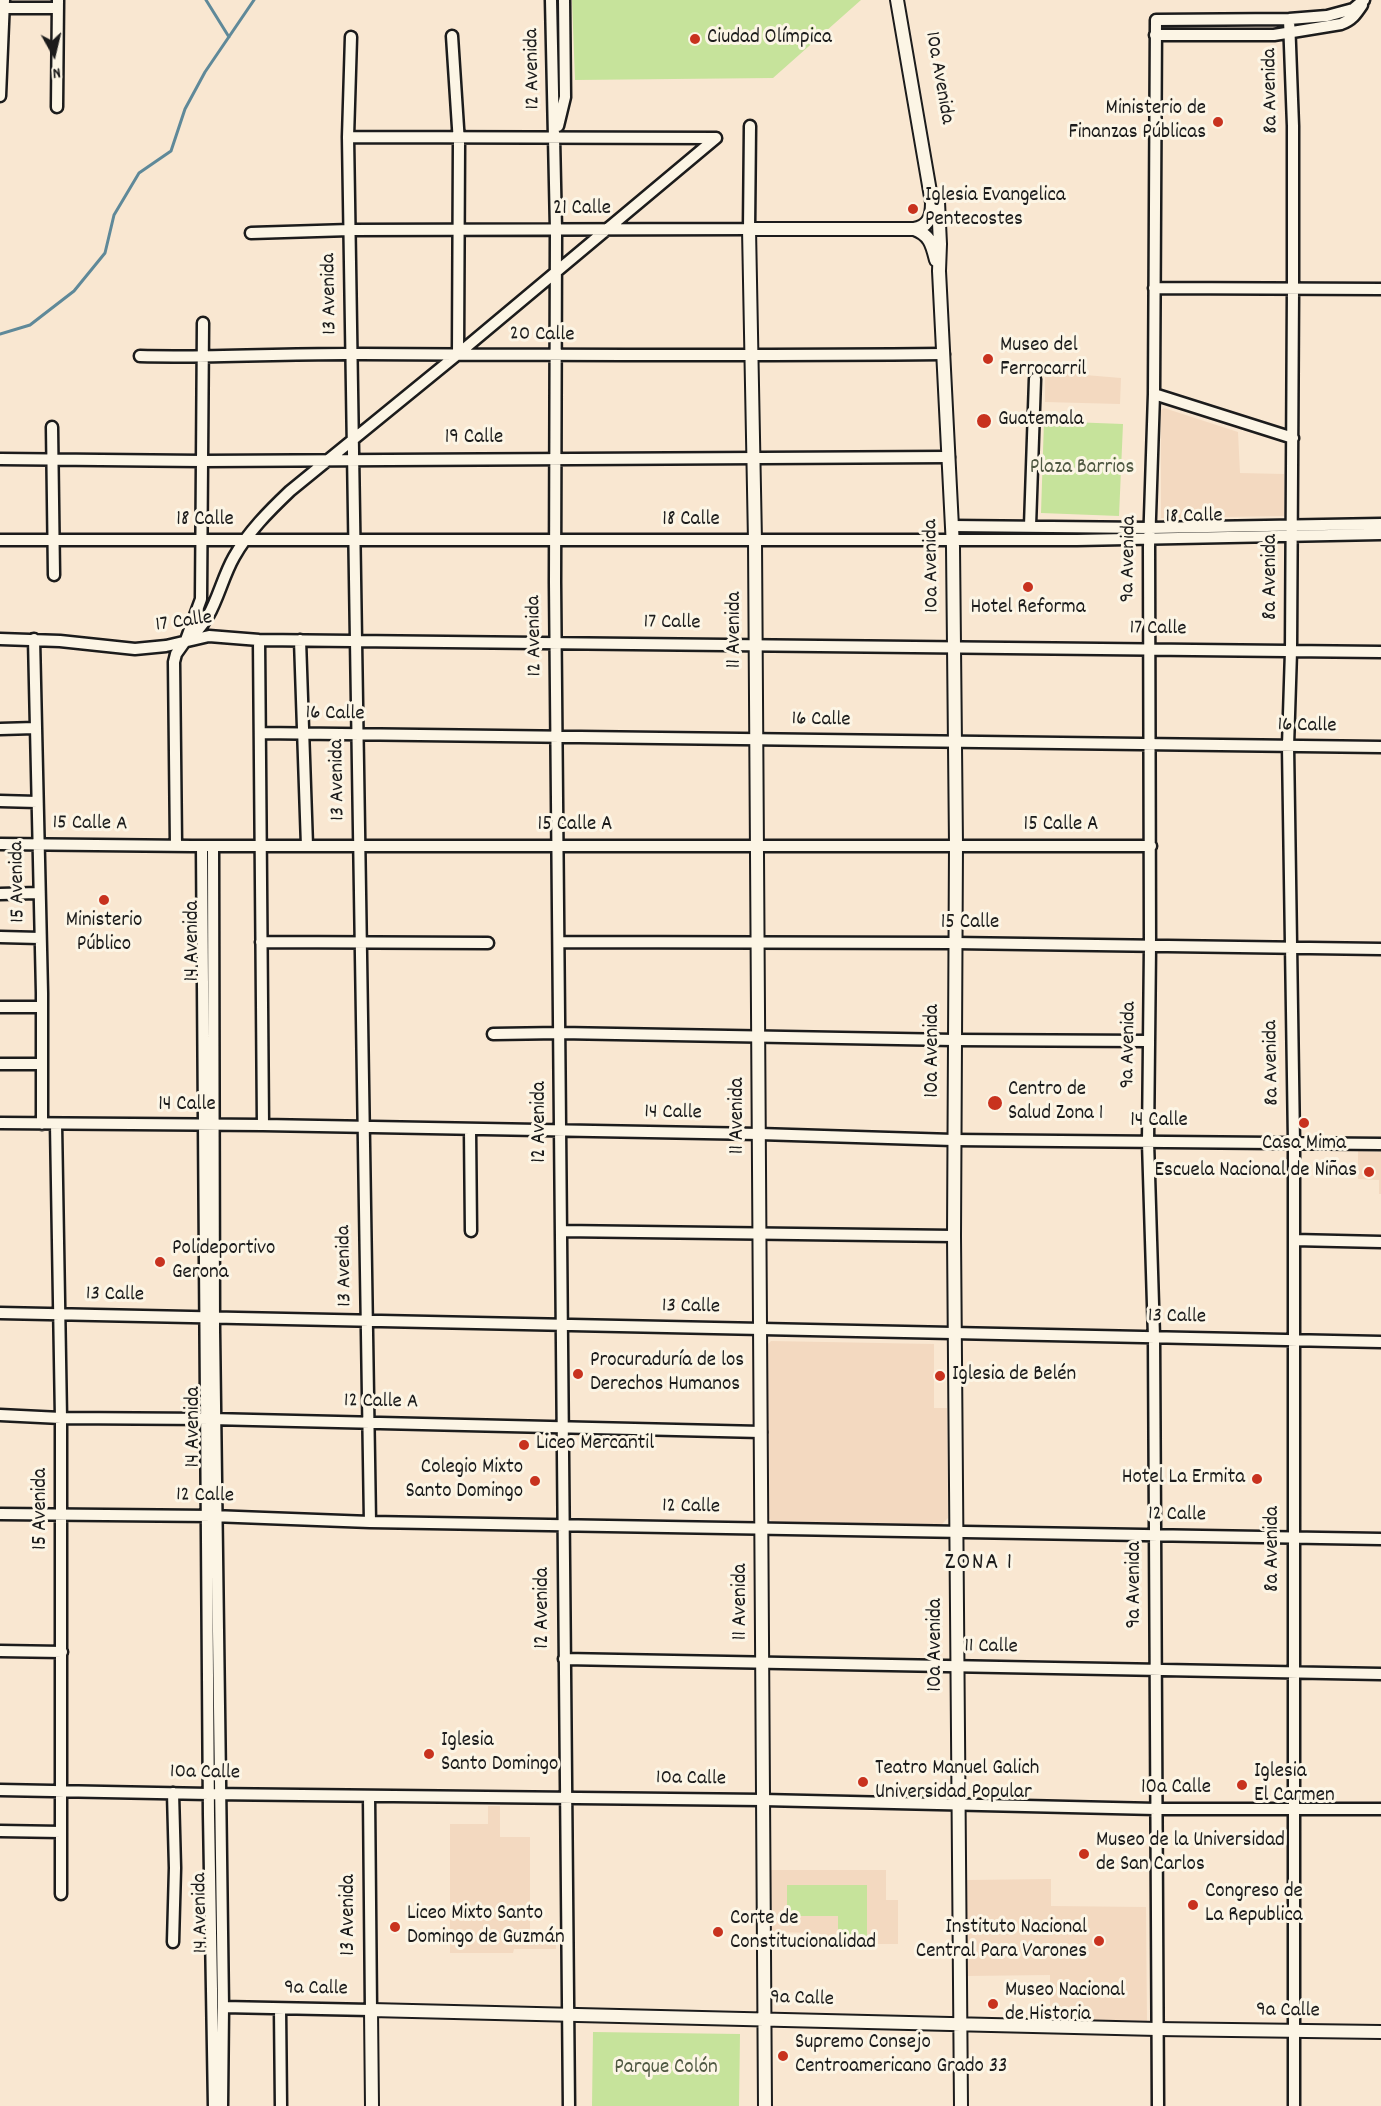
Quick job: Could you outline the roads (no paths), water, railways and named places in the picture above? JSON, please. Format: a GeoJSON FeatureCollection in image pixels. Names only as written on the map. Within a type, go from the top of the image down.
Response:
{"type":"FeatureCollection","features":[{"type":"Feature","properties":{"kind":"main road","name":"10a Avenida"},"geometry":{"type":"LineString","coordinates":[[897,0],[932,203],[928,222],[923,227],[914,229]]}},
{"type":"Feature","properties":{"kind":"main road","name":"10a Avenida"},"geometry":{"type":"LineString","coordinates":[[904,0],[934,174],[939,225],[939,271],[953,539],[956,845],[953,1140],[961,2106]]}},
{"type":"Feature","properties":{"kind":"main road","name":"21 Calle"},"geometry":{"type":"LineString","coordinates":[[749,229],[914,229]]}},
{"type":"Feature","properties":{"kind":"main road","name":"11 Avenida"},"geometry":{"type":"LineString","coordinates":[[749,229],[755,541],[765,2106]]}},
{"type":"Feature","properties":{"kind":"main road"},"geometry":{"type":"LineString","coordinates":[[914,229],[929,238],[939,271]]}},
{"type":"Feature","properties":{"kind":"main road","name":"9a Calle"},"geometry":{"type":"LineString","coordinates":[[371,2010],[1294,2032],[1381,2032]]}},
{"type":"Feature","properties":{"kind":"main road","name":"13 Avenida"},"geometry":{"type":"LineString","coordinates":[[371,2010],[372,2106]]}},
{"type":"Feature","properties":{"kind":"street","name":"12 Avenida"},"geometry":{"type":"LineString","coordinates":[[551,0],[556,229],[556,737],[569,2106]]}},
{"type":"Feature","properties":{"kind":"street","name":"12 Avenida"},"geometry":{"type":"LineString","coordinates":[[555,137],[565,97],[564,0]]}},
{"type":"Feature","properties":{"kind":"street"},"geometry":{"type":"LineString","coordinates":[[1290,19],[1339,14],[1353,9],[1365,0]]}},
{"type":"Feature","properties":{"kind":"street"},"geometry":{"type":"LineString","coordinates":[[1155,35],[1274,35],[1349,21],[1365,0]]}},
{"type":"Feature","properties":{"kind":"street"},"geometry":{"type":"LineString","coordinates":[[0,96],[3,6],[58,4],[57,107]]}},
{"type":"Feature","properties":{"kind":"street","name":"9a Avenida"},"geometry":{"type":"LineString","coordinates":[[1158,2106],[1154,1337],[1148,1142],[1149,650],[1154,394],[1155,35],[1156,20],[1290,19]]}},
{"type":"Feature","properties":{"kind":"street","name":"8a Avenida"},"geometry":{"type":"LineString","coordinates":[[1290,19],[1293,438],[1292,651],[1288,746],[1294,1142],[1294,2106]]}},
{"type":"Feature","properties":{"kind":"street"},"geometry":{"type":"LineString","coordinates":[[452,36],[459,137],[458,354]]}},
{"type":"Feature","properties":{"kind":"street","name":"13 Avenida"},"geometry":{"type":"LineString","coordinates":[[351,37],[348,137],[370,1522]]}},
{"type":"Feature","properties":{"kind":"street","name":"11 Avenida"},"geometry":{"type":"LineString","coordinates":[[749,229],[750,126]]}},
{"type":"Feature","properties":{"kind":"street"},"geometry":{"type":"LineString","coordinates":[[185,641],[198,632],[206,622],[224,576],[245,540],[267,513],[290,491],[716,138],[348,137]]}},
{"type":"Feature","properties":{"kind":"street","name":"21 Calle"},"geometry":{"type":"LineString","coordinates":[[251,233],[460,229],[749,229]]}},
{"type":"Feature","properties":{"kind":"street"},"geometry":{"type":"LineString","coordinates":[[1154,288],[1381,289]]}},
{"type":"Feature","properties":{"kind":"street"},"geometry":{"type":"LineString","coordinates":[[176,845],[174,662],[176,654],[185,641],[201,599],[203,323]]}},
{"type":"Feature","properties":{"kind":"street","name":"20 Calle"},"geometry":{"type":"LineString","coordinates":[[140,356],[944,354]]}},
{"type":"Feature","properties":{"kind":"street"},"geometry":{"type":"LineString","coordinates":[[1030,526],[1035,379]]}},
{"type":"Feature","properties":{"kind":"street"},"geometry":{"type":"LineString","coordinates":[[1154,394],[1293,438]]}},
{"type":"Feature","properties":{"kind":"street"},"geometry":{"type":"LineString","coordinates":[[52,427],[54,575]]}},
{"type":"Feature","properties":{"kind":"street","name":"19 Calle"},"geometry":{"type":"LineString","coordinates":[[0,459],[202,461],[949,457]]}},
{"type":"Feature","properties":{"kind":"street","name":"18 Calle"},"geometry":{"type":"LineString","coordinates":[[0,540],[953,539],[1292,530],[1381,524]]}},
{"type":"Feature","properties":{"kind":"street","name":"18 Calle"},"geometry":{"type":"LineString","coordinates":[[952,526],[1030,526],[1150,533]]}},
{"type":"Feature","properties":{"kind":"street","name":"18 Calle"},"geometry":{"type":"LineString","coordinates":[[1292,530],[1381,534]]}},
{"type":"Feature","properties":{"kind":"street","name":"17 Calle"},"geometry":{"type":"LineString","coordinates":[[0,639],[34,639],[135,649],[209,636],[259,640],[1381,652]]}},
{"type":"Feature","properties":{"kind":"street","name":"15 Avenida"},"geometry":{"type":"LineString","coordinates":[[34,639],[42,1007],[42,1124]]}},
{"type":"Feature","properties":{"kind":"street"},"geometry":{"type":"LineString","coordinates":[[259,640],[262,1125]]}},
{"type":"Feature","properties":{"kind":"street"},"geometry":{"type":"LineString","coordinates":[[300,640],[307,846]]}},
{"type":"Feature","properties":{"kind":"street"},"geometry":{"type":"LineString","coordinates":[[0,729],[35,728]]}},
{"type":"Feature","properties":{"kind":"street","name":"16 Calle"},"geometry":{"type":"LineString","coordinates":[[260,733],[1381,747]]}},
{"type":"Feature","properties":{"kind":"street"},"geometry":{"type":"LineString","coordinates":[[0,801],[37,802]]}},
{"type":"Feature","properties":{"kind":"street","name":"15 Calle A"},"geometry":{"type":"LineString","coordinates":[[0,844],[1150,846]]}},
{"type":"Feature","properties":{"kind":"street","name":"14 Avenida"},"geometry":{"type":"LineString","coordinates":[[202,846],[209,1126]]}},
{"type":"Feature","properties":{"kind":"street","name":"14 Avenida"},"geometry":{"type":"LineString","coordinates":[[213,846],[209,1126],[210,1419],[214,1794],[223,2007],[222,2106]]}},
{"type":"Feature","properties":{"kind":"street"},"geometry":{"type":"LineString","coordinates":[[0,894],[38,892]]}},
{"type":"Feature","properties":{"kind":"street"},"geometry":{"type":"LineString","coordinates":[[0,937],[40,938]]}},
{"type":"Feature","properties":{"kind":"street"},"geometry":{"type":"LineString","coordinates":[[261,942],[488,943]]}},
{"type":"Feature","properties":{"kind":"street","name":"15 Calle"},"geometry":{"type":"LineString","coordinates":[[559,942],[954,943],[1381,949]]}},
{"type":"Feature","properties":{"kind":"street"},"geometry":{"type":"LineString","coordinates":[[0,1007],[42,1007]]}},
{"type":"Feature","properties":{"kind":"street"},"geometry":{"type":"LineString","coordinates":[[493,1034],[758,1035],[954,1040],[1149,1041]]}},
{"type":"Feature","properties":{"kind":"street"},"geometry":{"type":"LineString","coordinates":[[0,1064],[41,1064]]}},
{"type":"Feature","properties":{"kind":"street","name":"14 Calle"},"geometry":{"type":"LineString","coordinates":[[0,1123],[262,1125],[953,1140],[1381,1144]]}},
{"type":"Feature","properties":{"kind":"street","name":"15 Avenida"},"geometry":{"type":"LineString","coordinates":[[56,1124],[61,1418],[61,1894]]}},
{"type":"Feature","properties":{"kind":"street"},"geometry":{"type":"LineString","coordinates":[[470,1130],[471,1232]]}},
{"type":"Feature","properties":{"kind":"street"},"geometry":{"type":"LineString","coordinates":[[561,1231],[954,1236]]}},
{"type":"Feature","properties":{"kind":"street"},"geometry":{"type":"LineString","coordinates":[[1294,1240],[1381,1242]]}},
{"type":"Feature","properties":{"kind":"street","name":"13 Calle"},"geometry":{"type":"LineString","coordinates":[[0,1313],[1381,1342]]}},
{"type":"Feature","properties":{"kind":"street","name":"12 Calle A"},"geometry":{"type":"LineString","coordinates":[[0,1415],[761,1432]]}},
{"type":"Feature","properties":{"kind":"street","name":"12 Calle"},"geometry":{"type":"LineString","coordinates":[[0,1514],[211,1516],[370,1522],[1381,1539]]}},
{"type":"Feature","properties":{"kind":"street"},"geometry":{"type":"LineString","coordinates":[[0,1651],[62,1652]]}},
{"type":"Feature","properties":{"kind":"street","name":"11 Calle"},"geometry":{"type":"LineString","coordinates":[[564,1659],[1381,1674]]}},
{"type":"Feature","properties":{"kind":"street","name":"10a Calle"},"geometry":{"type":"LineString","coordinates":[[0,1790],[763,1800],[1156,1809],[1381,1809]]}},
{"type":"Feature","properties":{"kind":"street"},"geometry":{"type":"LineString","coordinates":[[173,1793],[175,1868],[173,1942]]}},
{"type":"Feature","properties":{"kind":"street"},"geometry":{"type":"LineString","coordinates":[[213,2106],[214,1794]]}},
{"type":"Feature","properties":{"kind":"street","name":"13 Avenida"},"geometry":{"type":"LineString","coordinates":[[369,1796],[371,2010]]}},
{"type":"Feature","properties":{"kind":"street"},"geometry":{"type":"LineString","coordinates":[[0,1831],[61,1832]]}},
{"type":"Feature","properties":{"kind":"street","name":"9a Calle"},"geometry":{"type":"LineString","coordinates":[[223,2007],[371,2010]]}},
{"type":"Feature","properties":{"kind":"street"},"geometry":{"type":"LineString","coordinates":[[280,2009],[282,2106]]}},
{"type":"Feature","properties":{"kind":"waterway"},"geometry":{"type":"LineString","coordinates":[[206,0],[229,37]]}},
{"type":"Feature","properties":{"kind":"waterway"},"geometry":{"type":"LineString","coordinates":[[0,334],[30,325],[74,291],[105,253],[114,215],[139,173],[171,151],[185,109],[205,72],[254,0]]}},
{"type":"Feature","properties":{"kind":"place","name":"Ciudad Olímpica"},"geometry":{"type":"Point","coordinates":[695,39]}},
{"type":"Feature","properties":{"kind":"place","name":"Ministerio de Finanzas Públicas"},"geometry":{"type":"Point","coordinates":[1218,122]}},
{"type":"Feature","properties":{"kind":"place","name":"Iglesia Evangelica Pentecostes"},"geometry":{"type":"Point","coordinates":[913,209]}},
{"type":"Feature","properties":{"kind":"place","name":"Museo del Ferrocarril"},"geometry":{"type":"Point","coordinates":[988,359]}},
{"type":"Feature","properties":{"kind":"place","name":"Guatemala"},"geometry":{"type":"Point","coordinates":[984,421]}},
{"type":"Feature","properties":{"kind":"place","name":"Hotel Reforma"},"geometry":{"type":"Point","coordinates":[1028,587]}},
{"type":"Feature","properties":{"kind":"place","name":"Ministerio Público"},"geometry":{"type":"Point","coordinates":[104,900]}},
{"type":"Feature","properties":{"kind":"place","name":"Centro de Salud Zona 1"},"geometry":{"type":"Point","coordinates":[995,1103]}},
{"type":"Feature","properties":{"kind":"place","name":"Casa Mima"},"geometry":{"type":"Point","coordinates":[1304,1123]}},
{"type":"Feature","properties":{"kind":"place","name":"Escuela Nacional de Niñas"},"geometry":{"type":"Point","coordinates":[1369,1172]}},
{"type":"Feature","properties":{"kind":"place","name":"Polideportivo Gerona"},"geometry":{"type":"Point","coordinates":[160,1262]}},
{"type":"Feature","properties":{"kind":"place","name":"Procuraduría de los Derechos Humanos"},"geometry":{"type":"Point","coordinates":[578,1374]}},
{"type":"Feature","properties":{"kind":"place","name":"Iglesia de Belén"},"geometry":{"type":"Point","coordinates":[940,1376]}},
{"type":"Feature","properties":{"kind":"place","name":"Liceo Mercantil"},"geometry":{"type":"Point","coordinates":[524,1445]}},
{"type":"Feature","properties":{"kind":"place","name":"Hotel La Ermita"},"geometry":{"type":"Point","coordinates":[1257,1479]}},
{"type":"Feature","properties":{"kind":"place","name":"Colegio Mixto Santo Domingo"},"geometry":{"type":"Point","coordinates":[535,1481]}},
{"type":"Feature","properties":{"kind":"place","name":"Iglesia Santo Domingo"},"geometry":{"type":"Point","coordinates":[429,1754]}},
{"type":"Feature","properties":{"kind":"place","name":"Teatro Manuel Galich Universidad Popular"},"geometry":{"type":"Point","coordinates":[863,1782]}},
{"type":"Feature","properties":{"kind":"place","name":"Iglesia El Carmen"},"geometry":{"type":"Point","coordinates":[1242,1785]}},
{"type":"Feature","properties":{"kind":"place","name":"Museo de la Universidad de San Carlos"},"geometry":{"type":"Point","coordinates":[1084,1854]}},
{"type":"Feature","properties":{"kind":"place","name":"Congreso de La Republica"},"geometry":{"type":"Point","coordinates":[1193,1905]}},
{"type":"Feature","properties":{"kind":"place","name":"Liceo Mixto Santo Domingo de Guzmán"},"geometry":{"type":"Point","coordinates":[395,1927]}},
{"type":"Feature","properties":{"kind":"place","name":"Corte de Constitucionalidad"},"geometry":{"type":"Point","coordinates":[718,1932]}},
{"type":"Feature","properties":{"kind":"place","name":"Instituto Nacional Central Para Varones"},"geometry":{"type":"Point","coordinates":[1099,1941]}},
{"type":"Feature","properties":{"kind":"place","name":"Museo Nacional de Historia"},"geometry":{"type":"Point","coordinates":[993,2004]}},
{"type":"Feature","properties":{"kind":"place","name":"Supremo Consejo Centroamericano Grado 33"},"geometry":{"type":"Point","coordinates":[783,2056]}},
{"type":"Feature","properties":{"kind":"district","name":"ZONA 1"},"geometry":{"type":"Point","coordinates":[979,1565]}},
{"type":"Feature","properties":{"kind":"park label","name":"Plaza Barrios"},"geometry":{"type":"Point","coordinates":[1082,469]}},
{"type":"Feature","properties":{"kind":"park label","name":"Parque Colón"},"geometry":{"type":"Point","coordinates":[666,2069]}}]}
